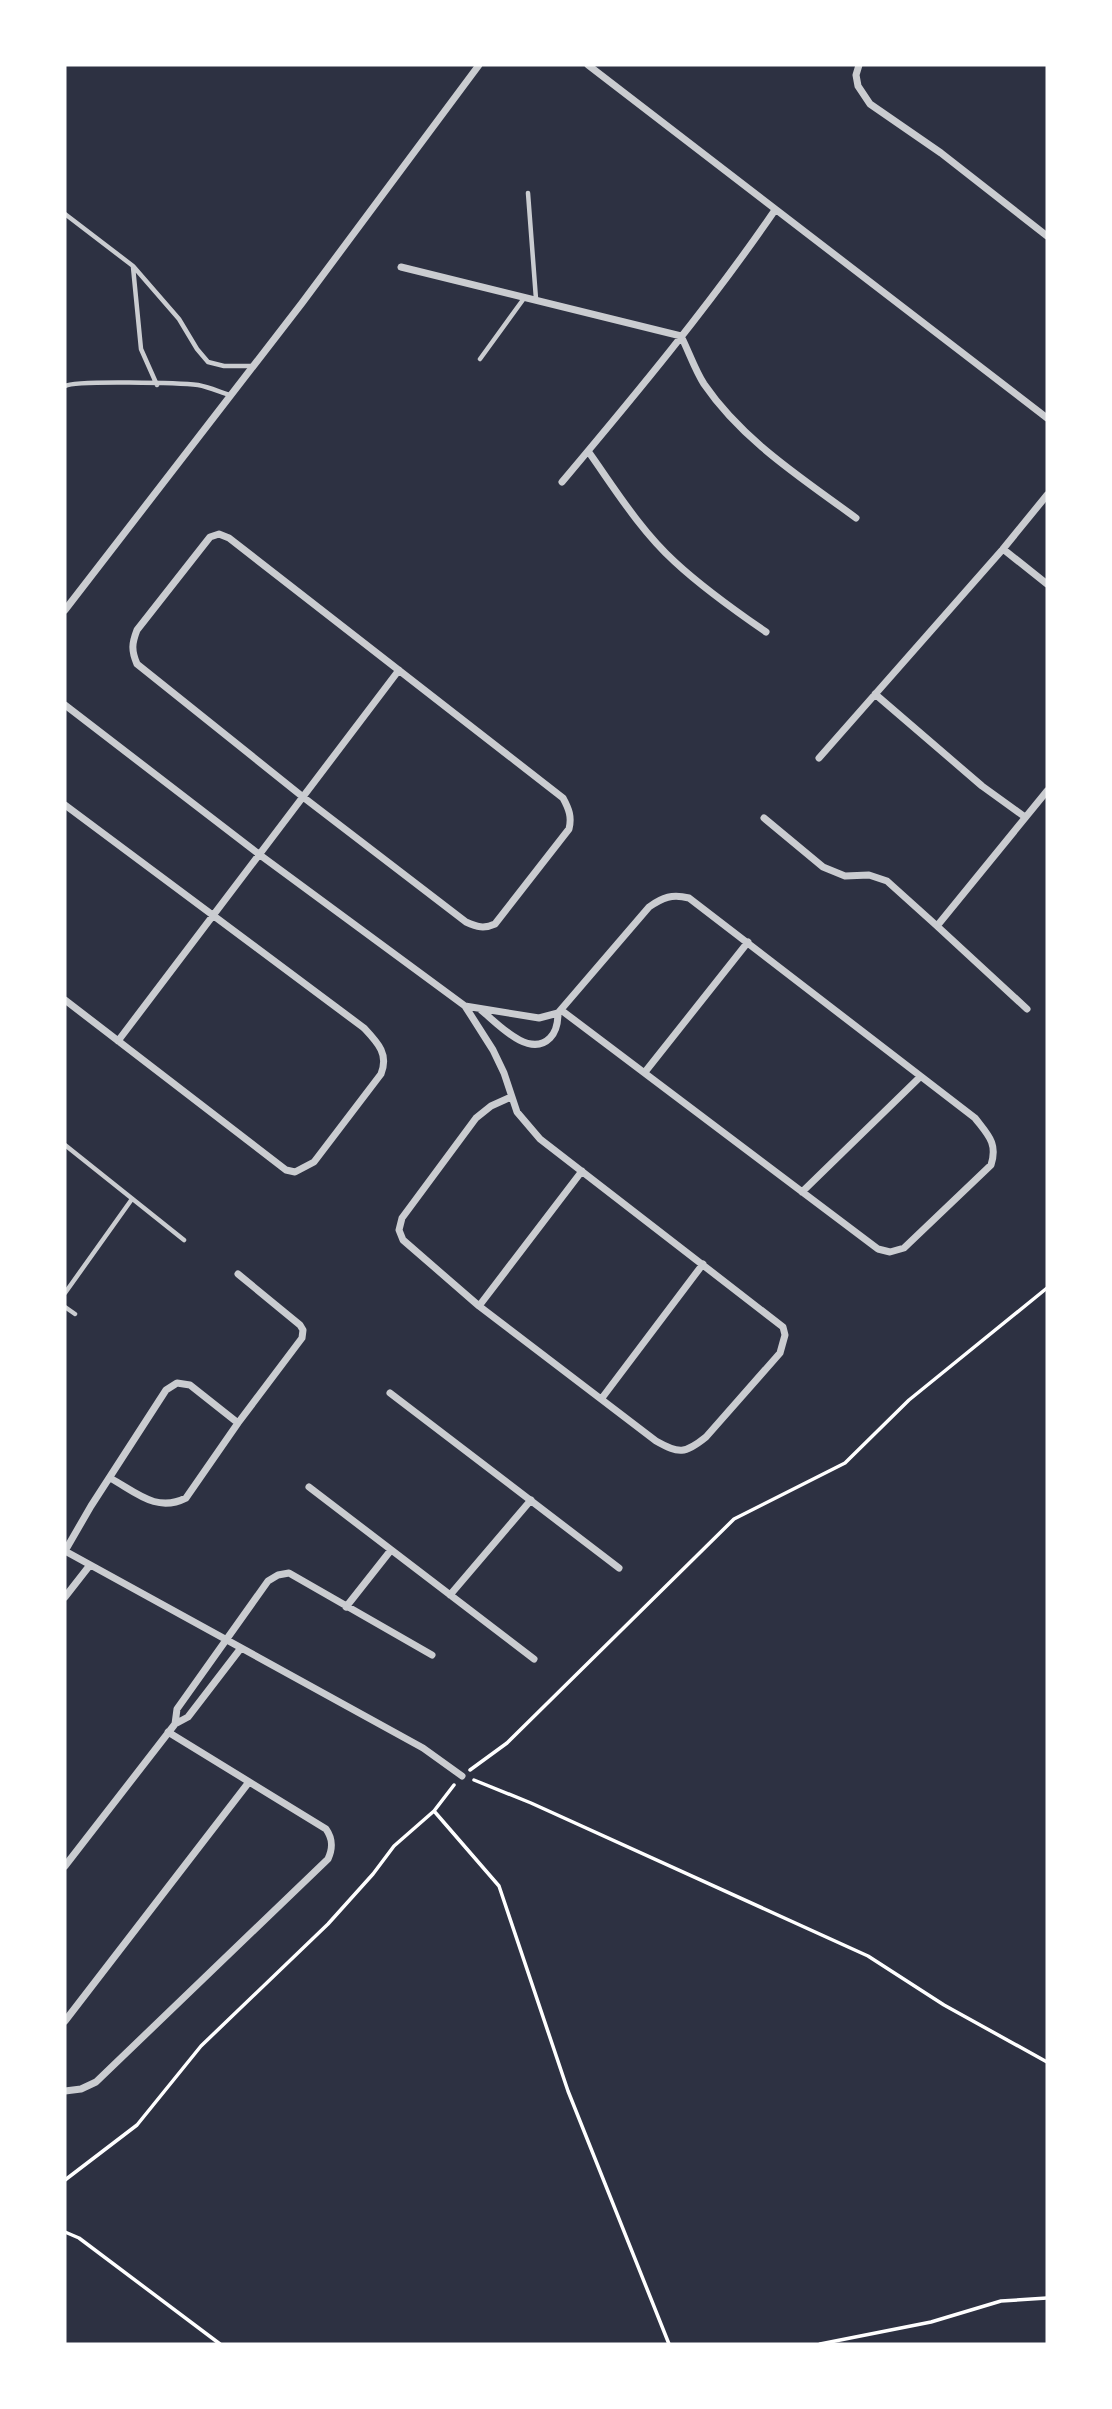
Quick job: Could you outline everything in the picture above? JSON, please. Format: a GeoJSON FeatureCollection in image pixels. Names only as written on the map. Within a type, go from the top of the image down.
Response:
{"type":"FeatureCollection","features":[{"type":"Feature","properties":{"kind":"street"},"geometry":{"type":"LineString","coordinates":[[65,610],[302,303],[479,65]]}},
{"type":"Feature","properties":{"kind":"street"},"geometry":{"type":"LineString","coordinates":[[588,65],[1046,416]]}},
{"type":"Feature","properties":{"kind":"street"},"geometry":{"type":"LineString","coordinates":[[859,65],[856,75],[858,86],[870,104],[941,153],[1047,236]]}},
{"type":"Feature","properties":{"kind":"street"},"geometry":{"type":"LineString","coordinates":[[562,482],[681,336],[775,210]]}},
{"type":"Feature","properties":{"kind":"street"},"geometry":{"type":"LineString","coordinates":[[401,267],[681,336]]}},
{"type":"Feature","properties":{"kind":"street"},"geometry":{"type":"LineString","coordinates":[[681,336],[703,382],[730,418],[772,456],[856,518]]}},
{"type":"Feature","properties":{"kind":"street"},"geometry":{"type":"LineString","coordinates":[[588,451],[629,511],[674,561],[730,607],[766,632]]}},
{"type":"Feature","properties":{"kind":"street"},"geometry":{"type":"LineString","coordinates":[[819,758],[1003,549],[1047,495]]}},
{"type":"Feature","properties":{"kind":"street"},"geometry":{"type":"LineString","coordinates":[[219,534],[229,538],[563,798],[569,810],[569,829],[495,924],[486,928],[477,927],[466,922],[303,797],[137,664],[133,654],[132,642],[137,630],[210,537],[219,534]]}},
{"type":"Feature","properties":{"kind":"street"},"geometry":{"type":"LineString","coordinates":[[1003,549],[1047,583]]}},
{"type":"Feature","properties":{"kind":"street"},"geometry":{"type":"LineString","coordinates":[[118,1041],[215,917],[399,670]]}},
{"type":"Feature","properties":{"kind":"street"},"geometry":{"type":"LineString","coordinates":[[875,694],[982,786],[1025,817]]}},
{"type":"Feature","properties":{"kind":"street"},"geometry":{"type":"LineString","coordinates":[[65,705],[260,855],[465,1006],[493,1050],[517,1112],[540,1139],[783,1327],[785,1335],[780,1353],[706,1437],[684,1451],[673,1450],[656,1441],[479,1306],[403,1240],[399,1230],[402,1218],[476,1118],[491,1106],[511,1097]]}},
{"type":"Feature","properties":{"kind":"street"},"geometry":{"type":"LineString","coordinates":[[937,926],[1025,817],[1044,801],[1047,791]]}},
{"type":"Feature","properties":{"kind":"street"},"geometry":{"type":"LineString","coordinates":[[65,805],[364,1028],[379,1044],[385,1064],[382,1074],[314,1162],[295,1172],[286,1170],[65,1000]]}},
{"type":"Feature","properties":{"kind":"street"},"geometry":{"type":"LineString","coordinates":[[764,818],[822,867],[845,876],[869,875],[887,881],[1027,1009]]}},
{"type":"Feature","properties":{"kind":"street"},"geometry":{"type":"LineString","coordinates":[[465,1006],[539,1018],[559,1012],[649,907],[661,898],[677,895],[689,898],[975,1118],[991,1139],[995,1154],[991,1166],[904,1248],[890,1252],[878,1249],[645,1072],[559,1012]]}},
{"type":"Feature","properties":{"kind":"street"},"geometry":{"type":"LineString","coordinates":[[645,1072],[748,943]]}},
{"type":"Feature","properties":{"kind":"street"},"geometry":{"type":"LineString","coordinates":[[480,1009],[523,1042],[534,1046],[542,1045],[552,1037],[557,1027],[559,1012]]}},
{"type":"Feature","properties":{"kind":"street"},"geometry":{"type":"LineString","coordinates":[[802,1192],[920,1077]]}},
{"type":"Feature","properties":{"kind":"street"},"geometry":{"type":"LineString","coordinates":[[479,1306],[582,1171]]}},
{"type":"Feature","properties":{"kind":"street"},"geometry":{"type":"LineString","coordinates":[[602,1398],[703,1264]]}},
{"type":"Feature","properties":{"kind":"street"},"geometry":{"type":"LineString","coordinates":[[110,1478],[156,1504],[173,1505],[186,1498],[302,1338],[303,1330],[300,1325],[238,1273]]}},
{"type":"Feature","properties":{"kind":"street"},"geometry":{"type":"LineString","coordinates":[[238,1423],[190,1385],[177,1383],[166,1390],[65,1551],[423,1748],[462,1776]]}},
{"type":"Feature","properties":{"kind":"street"},"geometry":{"type":"LineString","coordinates":[[390,1393],[619,1567]]}},
{"type":"Feature","properties":{"kind":"street"},"geometry":{"type":"LineString","coordinates":[[309,1486],[534,1659]]}},
{"type":"Feature","properties":{"kind":"street"},"geometry":{"type":"LineString","coordinates":[[450,1595],[531,1500]]}},
{"type":"Feature","properties":{"kind":"street"},"geometry":{"type":"LineString","coordinates":[[346,1607],[391,1550]]}},
{"type":"Feature","properties":{"kind":"street"},"geometry":{"type":"LineString","coordinates":[[65,1597],[90,1565]]}},
{"type":"Feature","properties":{"kind":"street"},"geometry":{"type":"LineString","coordinates":[[175,1724],[177,1709],[268,1581],[278,1575],[289,1573],[432,1655]]}},
{"type":"Feature","properties":{"kind":"street"},"geometry":{"type":"LineString","coordinates":[[65,1866],[175,1724],[188,1717],[241,1648]]}},
{"type":"Feature","properties":{"kind":"street"},"geometry":{"type":"LineString","coordinates":[[205,1669],[218,1679]]}},
{"type":"Feature","properties":{"kind":"street"},"geometry":{"type":"LineString","coordinates":[[65,2091],[81,2089],[96,2082],[328,1859],[332,1843],[326,1829],[169,1732]]}},
{"type":"Feature","properties":{"kind":"street"},"geometry":{"type":"LineString","coordinates":[[65,2021],[249,1782]]}},
{"type":"Feature","properties":{"kind":"lane"},"geometry":{"type":"LineString","coordinates":[[528,193],[536,299]]}},
{"type":"Feature","properties":{"kind":"lane"},"geometry":{"type":"LineString","coordinates":[[65,214],[133,266],[179,319],[208,362],[224,366],[251,366]]}},
{"type":"Feature","properties":{"kind":"lane"},"geometry":{"type":"LineString","coordinates":[[133,266],[141,349],[157,385]]}},
{"type":"Feature","properties":{"kind":"lane"},"geometry":{"type":"LineString","coordinates":[[480,359],[526,296]]}},
{"type":"Feature","properties":{"kind":"lane"},"geometry":{"type":"LineString","coordinates":[[65,386],[68,383],[87,382],[198,385],[231,396]]}},
{"type":"Feature","properties":{"kind":"lane"},"geometry":{"type":"LineString","coordinates":[[65,1145],[184,1240]]}},
{"type":"Feature","properties":{"kind":"lane"},"geometry":{"type":"LineString","coordinates":[[65,1293],[132,1199]]}},
{"type":"Feature","properties":{"kind":"lane"},"geometry":{"type":"LineString","coordinates":[[65,1307],[75,1314]]}},
{"type":"Feature","properties":{"kind":"path"},"geometry":{"type":"LineString","coordinates":[[65,2180],[137,2125],[201,2046],[328,1924],[394,1846],[434,1811],[462,1776],[507,1743],[734,1519],[845,1463],[909,1399],[1047,1288]]}},
{"type":"Feature","properties":{"kind":"path"},"geometry":{"type":"LineString","coordinates":[[462,1776],[531,1803],[868,1956],[944,2005],[1047,2062]]}},
{"type":"Feature","properties":{"kind":"path"},"geometry":{"type":"LineString","coordinates":[[434,1811],[499,1886],[568,2091],[669,2344]]}},
{"type":"Feature","properties":{"kind":"path"},"geometry":{"type":"LineString","coordinates":[[65,2232],[79,2238],[220,2344]]}},
{"type":"Feature","properties":{"kind":"path"},"geometry":{"type":"LineString","coordinates":[[820,2344],[931,2322],[1001,2301],[1047,2298]]}},
{"type":"Feature","properties":{"kind":"path"},"geometry":{"type":"LineString","coordinates":[[212,2338],[213,2344]]}}]}
